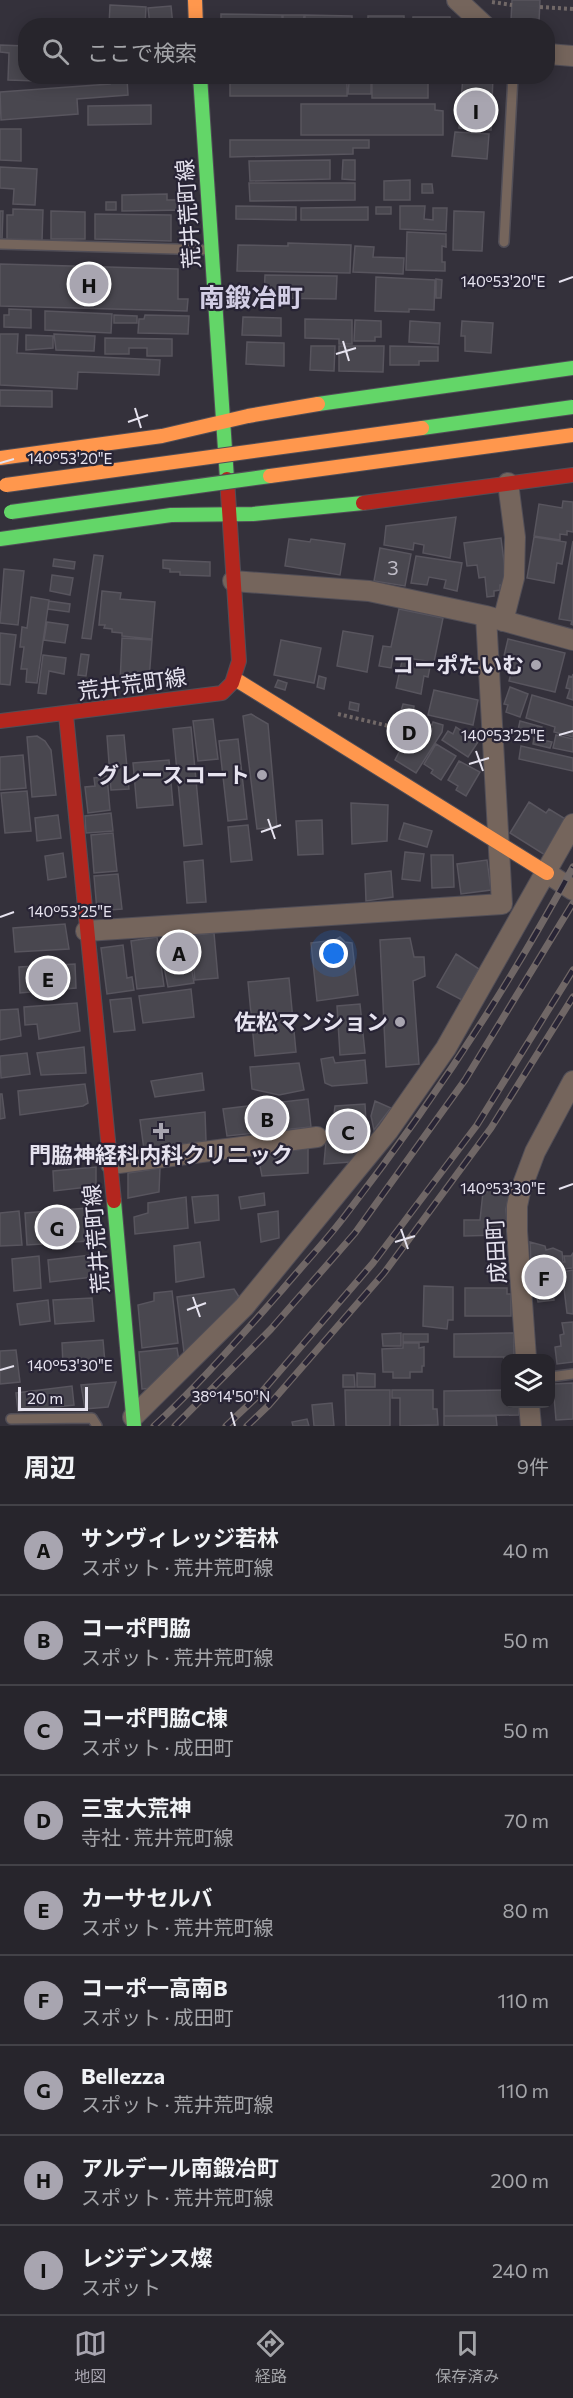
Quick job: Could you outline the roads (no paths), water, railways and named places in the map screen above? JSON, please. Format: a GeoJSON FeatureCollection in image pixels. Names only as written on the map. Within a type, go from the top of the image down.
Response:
{"type":"FeatureCollection","features":[{"type":"Feature","properties":{"kind":"street"},"geometry":{"type":"LineString","coordinates":[[195,0],[196,18]]}},
{"type":"Feature","properties":{"kind":"street"},"geometry":{"type":"LineString","coordinates":[[458,0],[477,18]]}},
{"type":"Feature","properties":{"kind":"street"},"geometry":{"type":"LineString","coordinates":[[555,55],[573,56]]}},
{"type":"Feature","properties":{"kind":"street","name":"荒井荒町線"},"geometry":{"type":"LineString","coordinates":[[130,1423],[111,1164],[66,715],[222,693],[228,690],[235,679],[238,661],[231,514],[201,84]]}},
{"type":"Feature","properties":{"kind":"street"},"geometry":{"type":"LineString","coordinates":[[0,458],[162,436],[224,422],[379,394],[573,368]]}},
{"type":"Feature","properties":{"kind":"street"},"geometry":{"type":"LineString","coordinates":[[3,486],[573,407]]}},
{"type":"Feature","properties":{"kind":"street"},"geometry":{"type":"LineString","coordinates":[[6,513],[573,435]]}},
{"type":"Feature","properties":{"kind":"street"},"geometry":{"type":"LineString","coordinates":[[162,436],[171,515]]}},
{"type":"Feature","properties":{"kind":"street"},"geometry":{"type":"LineString","coordinates":[[0,539],[171,515],[231,514],[352,504],[573,475]]}},
{"type":"Feature","properties":{"kind":"street"},"geometry":{"type":"LineString","coordinates":[[86,931],[502,904],[495,619],[514,578],[515,537],[508,483]]}},
{"type":"Feature","properties":{"kind":"street"},"geometry":{"type":"LineString","coordinates":[[234,581],[369,591],[495,619],[573,640]]}},
{"type":"Feature","properties":{"kind":"street"},"geometry":{"type":"LineString","coordinates":[[235,679],[302,723],[499,840],[573,890]]}},
{"type":"Feature","properties":{"kind":"street"},"geometry":{"type":"LineString","coordinates":[[0,721],[66,715]]}},
{"type":"Feature","properties":{"kind":"street"},"geometry":{"type":"LineString","coordinates":[[130,1423],[244,1307],[387,1131],[446,1048],[573,824]]}},
{"type":"Feature","properties":{"kind":"street","name":"成田町"},"geometry":{"type":"LineString","coordinates":[[526,1354],[517,1231],[520,1192],[535,1152],[573,1081]]}},
{"type":"Feature","properties":{"kind":"street"},"geometry":{"type":"LineString","coordinates":[[111,1164],[317,1137]]}},
{"type":"Feature","properties":{"kind":"street"},"geometry":{"type":"LineString","coordinates":[[529,1408],[531,1426]]}},
{"type":"Feature","properties":{"kind":"lane"},"geometry":{"type":"LineString","coordinates":[[504,242],[513,84]]}},
{"type":"Feature","properties":{"kind":"lane"},"geometry":{"type":"LineString","coordinates":[[0,244],[212,250]]}},
{"type":"Feature","properties":{"kind":"lane"},"geometry":{"type":"LineString","coordinates":[[555,1376],[573,1374]]}},
{"type":"Feature","properties":{"kind":"lane"},"geometry":{"type":"LineString","coordinates":[[11,1419],[92,1419],[97,1426]]}},
{"type":"Feature","properties":{"kind":"railway"},"geometry":{"type":"LineString","coordinates":[[154,1426],[204,1377],[282,1290],[337,1226],[376,1175],[466,1047],[548,913],[573,867]]}},
{"type":"Feature","properties":{"kind":"railway"},"geometry":{"type":"LineString","coordinates":[[175,1426],[271,1329],[355,1233],[465,1080],[573,903]]}},
{"type":"Feature","properties":{"kind":"railway"},"geometry":{"type":"LineString","coordinates":[[226,1426],[260,1394],[373,1263],[477,1125],[573,970]]}},
{"type":"Feature","properties":{"kind":"railway"},"geometry":{"type":"LineString","coordinates":[[247,1426],[269,1405],[384,1273],[491,1128],[573,997]]}},
{"type":"Feature","properties":{"kind":"place","name":"レジデンス燦"},"geometry":{"type":"Point","coordinates":[476,110]}},
{"type":"Feature","properties":{"kind":"place","name":"アルデール南鍛冶町"},"geometry":{"type":"Point","coordinates":[89,284]}},
{"type":"Feature","properties":{"kind":"place","name":"コーポたいむ"},"geometry":{"type":"Point","coordinates":[536,665]}},
{"type":"Feature","properties":{"kind":"place","name":"三宝大荒神"},"geometry":{"type":"Point","coordinates":[409,731]}},
{"type":"Feature","properties":{"kind":"place","name":"グレースコート"},"geometry":{"type":"Point","coordinates":[262,775]}},
{"type":"Feature","properties":{"kind":"place","name":"サンヴィレッジ若林"},"geometry":{"type":"Point","coordinates":[179,952]}},
{"type":"Feature","properties":{"kind":"place","name":"カーサセルバ"},"geometry":{"type":"Point","coordinates":[48,978]}},
{"type":"Feature","properties":{"kind":"place","name":"佐松マンション"},"geometry":{"type":"Point","coordinates":[400,1022]}},
{"type":"Feature","properties":{"kind":"place","name":"コーポ門脇"},"geometry":{"type":"Point","coordinates":[267,1118]}},
{"type":"Feature","properties":{"kind":"place","name":"門脇神経科内科クリニック"},"geometry":{"type":"Point","coordinates":[161,1131]}},
{"type":"Feature","properties":{"kind":"place","name":"コーポ門脇C棟"},"geometry":{"type":"Point","coordinates":[348,1131]}},
{"type":"Feature","properties":{"kind":"place","name":"Bellezza"},"geometry":{"type":"Point","coordinates":[57,1227]}},
{"type":"Feature","properties":{"kind":"place","name":"コーポ一高南B"},"geometry":{"type":"Point","coordinates":[544,1277]}},
{"type":"Feature","properties":{"kind":"district","name":"南鍛冶町"},"geometry":{"type":"Point","coordinates":[251,298]}}]}
